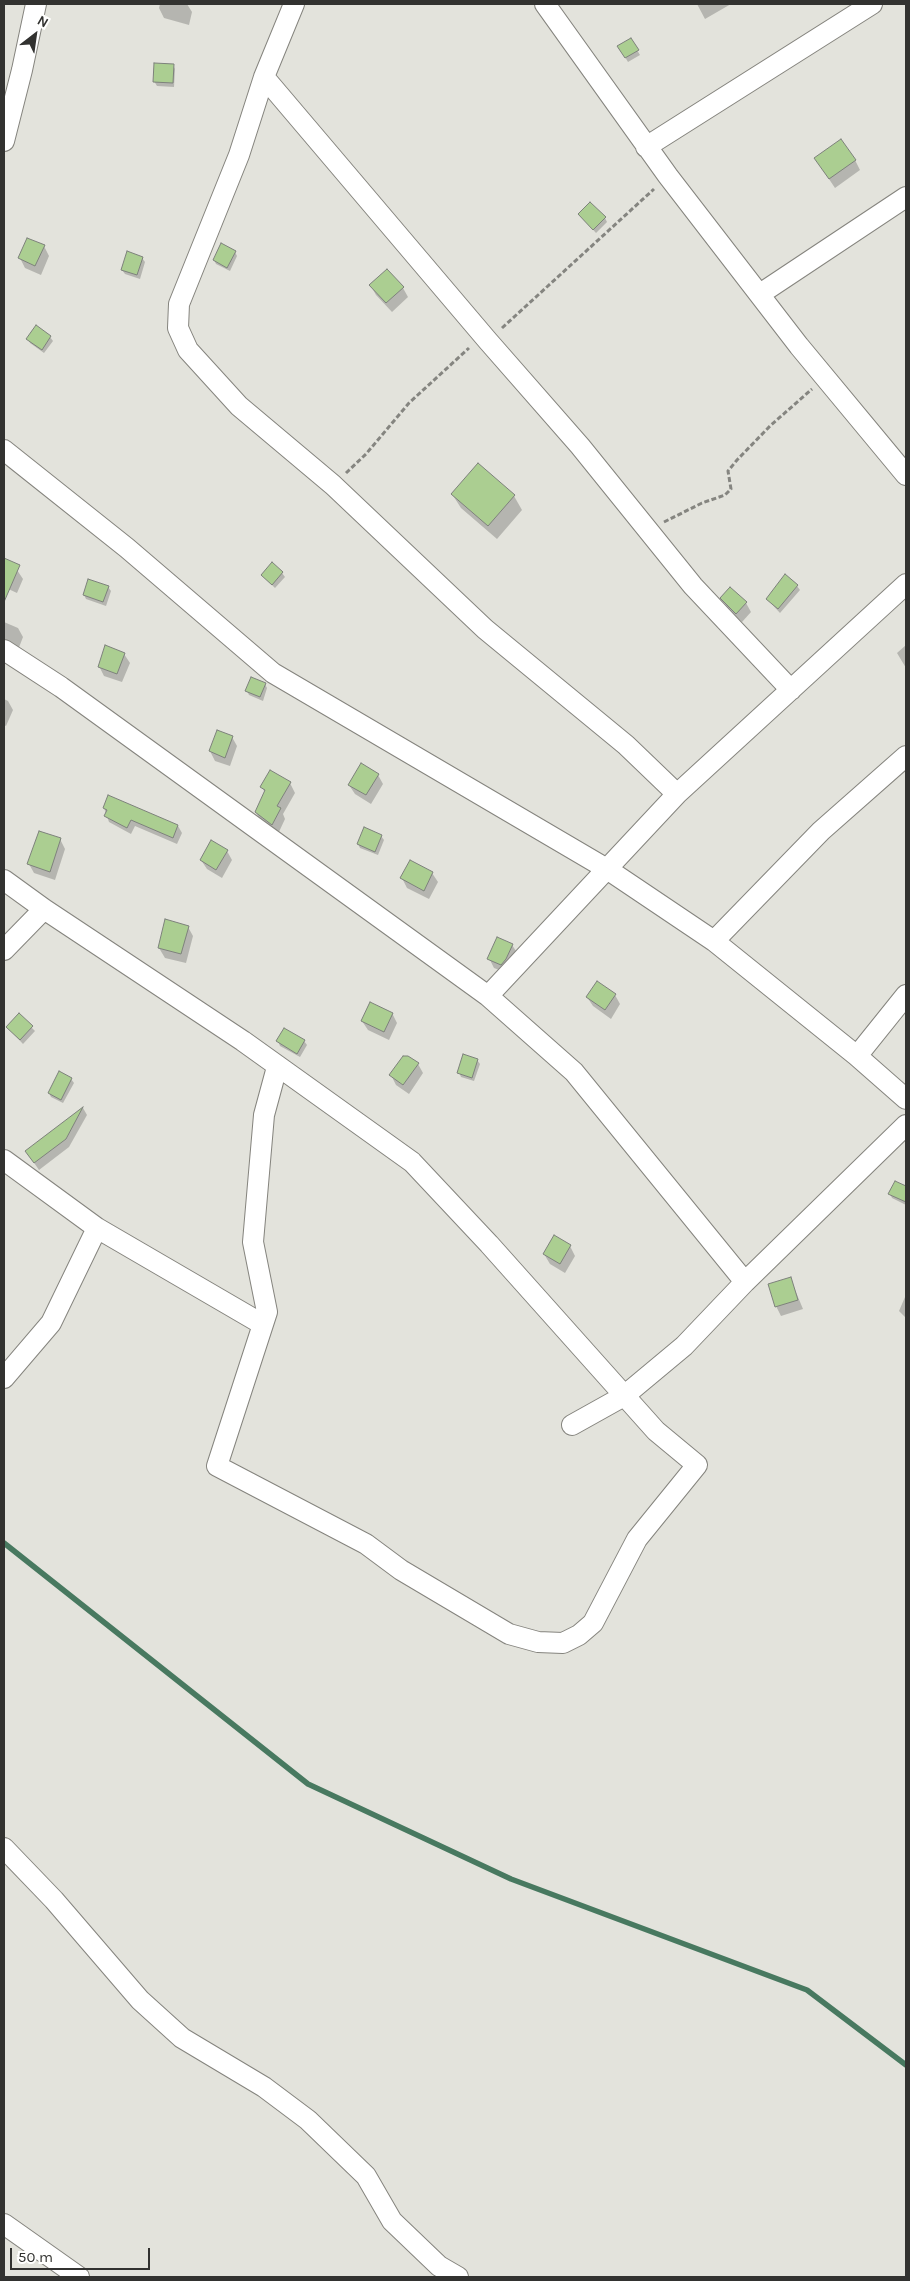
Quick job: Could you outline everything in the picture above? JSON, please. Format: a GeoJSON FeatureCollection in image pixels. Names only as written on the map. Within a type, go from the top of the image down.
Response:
{"type":"FeatureCollection","features":[{"type":"Feature","properties":{"kind":"street"},"geometry":{"type":"LineString","coordinates":[[4,141],[36,4]]}},
{"type":"Feature","properties":{"kind":"street"},"geometry":{"type":"LineString","coordinates":[[294,4],[264,77],[239,156],[179,304],[178,328],[188,350],[239,406],[333,485],[485,629],[626,745],[677,794]]}},
{"type":"Feature","properties":{"kind":"street"},"geometry":{"type":"LineString","coordinates":[[545,4],[646,147],[760,294],[906,475]]}},
{"type":"Feature","properties":{"kind":"street"},"geometry":{"type":"LineString","coordinates":[[646,147],[872,4]]}},
{"type":"Feature","properties":{"kind":"street"},"geometry":{"type":"LineString","coordinates":[[264,77],[580,446],[693,586],[791,690]]}},
{"type":"Feature","properties":{"kind":"street"},"geometry":{"type":"LineString","coordinates":[[760,294],[906,197]]}},
{"type":"Feature","properties":{"kind":"street"},"geometry":{"type":"LineString","coordinates":[[4,450],[127,548],[273,673],[607,869],[714,941],[906,1098]]}},
{"type":"Feature","properties":{"kind":"street"},"geometry":{"type":"LineString","coordinates":[[488,996],[677,794],[906,584]]}},
{"type":"Feature","properties":{"kind":"street"},"geometry":{"type":"LineString","coordinates":[[4,650],[60,687],[488,996],[574,1072],[745,1282]]}},
{"type":"Feature","properties":{"kind":"street"},"geometry":{"type":"LineString","coordinates":[[714,941],[821,831],[906,756]]}},
{"type":"Feature","properties":{"kind":"street"},"geometry":{"type":"LineString","coordinates":[[4,880],[44,909],[220,1025],[412,1162],[559,1321],[656,1431],[697,1465],[637,1539],[593,1623],[563,1643],[538,1642],[509,1634],[401,1570],[366,1544],[217,1466],[267,1312],[253,1242],[264,1115],[277,1067]]}},
{"type":"Feature","properties":{"kind":"street"},"geometry":{"type":"LineString","coordinates":[[4,950],[44,909]]}},
{"type":"Feature","properties":{"kind":"street"},"geometry":{"type":"LineString","coordinates":[[857,1056],[906,996]]}},
{"type":"Feature","properties":{"kind":"street"},"geometry":{"type":"LineString","coordinates":[[572,1425],[624,1396],[684,1346],[745,1282],[906,1125]]}},
{"type":"Feature","properties":{"kind":"street"},"geometry":{"type":"LineString","coordinates":[[4,1160],[97,1228],[262,1324]]}},
{"type":"Feature","properties":{"kind":"street"},"geometry":{"type":"LineString","coordinates":[[4,1378],[50,1323],[97,1228]]}},
{"type":"Feature","properties":{"kind":"street"},"geometry":{"type":"LineString","coordinates":[[4,1848],[54,1900],[140,2000],[182,2038],[264,2087],[308,2120],[366,2176],[392,2221],[439,2266],[458,2277]]}},
{"type":"Feature","properties":{"kind":"street"},"geometry":{"type":"LineString","coordinates":[[4,2224],[79,2277]]}},
{"type":"Feature","properties":{"kind":"path"},"geometry":{"type":"LineString","coordinates":[[648,531],[702,503],[725,495],[731,489],[728,471],[737,460],[770,426],[825,376]]}},
{"type":"Feature","properties":{"kind":"building"},"geometry":{"type":"Polygon","coordinates":[[[631,38],[639,50],[625,58],[617,46],[631,38]]]}},
{"type":"Feature","properties":{"kind":"building"},"geometry":{"type":"Polygon","coordinates":[[[154,63],[174,64],[173,83],[153,82],[154,63]]]}},
{"type":"Feature","properties":{"kind":"building"},"geometry":{"type":"Polygon","coordinates":[[[841,139],[856,160],[829,179],[814,158],[841,139]]]}},
{"type":"Feature","properties":{"kind":"building"},"geometry":{"type":"Polygon","coordinates":[[[590,202],[606,217],[593,230],[578,214],[590,202]]]}},
{"type":"Feature","properties":{"kind":"building"},"geometry":{"type":"Polygon","coordinates":[[[27,238],[45,245],[35,266],[18,258],[27,238]]]}},
{"type":"Feature","properties":{"kind":"building"},"geometry":{"type":"Polygon","coordinates":[[[221,243],[236,251],[227,268],[213,260],[221,243]]]}},
{"type":"Feature","properties":{"kind":"building"},"geometry":{"type":"Polygon","coordinates":[[[127,251],[143,257],[137,275],[121,270],[127,251]]]}},
{"type":"Feature","properties":{"kind":"building"},"geometry":{"type":"Polygon","coordinates":[[[387,269],[404,287],[386,303],[369,285],[387,269]]]}},
{"type":"Feature","properties":{"kind":"building"},"geometry":{"type":"Polygon","coordinates":[[[36,325],[51,336],[42,350],[26,339],[36,325]]]}},
{"type":"Feature","properties":{"kind":"building"},"geometry":{"type":"Polygon","coordinates":[[[478,463],[515,495],[488,526],[451,494],[478,463]]]}},
{"type":"Feature","properties":{"kind":"building"},"geometry":{"type":"Polygon","coordinates":[[[4,558],[20,565],[4,602],[4,558]]]}},
{"type":"Feature","properties":{"kind":"building"},"geometry":{"type":"Polygon","coordinates":[[[272,562],[283,572],[272,585],[261,575],[272,562]]]}},
{"type":"Feature","properties":{"kind":"building"},"geometry":{"type":"Polygon","coordinates":[[[785,574],[798,585],[778,609],[766,599],[785,574]]]}},
{"type":"Feature","properties":{"kind":"building"},"geometry":{"type":"Polygon","coordinates":[[[88,579],[109,586],[103,602],[83,595],[88,579]]]}},
{"type":"Feature","properties":{"kind":"building"},"geometry":{"type":"Polygon","coordinates":[[[730,587],[747,602],[736,614],[720,598],[730,587]]]}},
{"type":"Feature","properties":{"kind":"building"},"geometry":{"type":"Polygon","coordinates":[[[105,645],[125,653],[117,674],[98,667],[105,645]]]}},
{"type":"Feature","properties":{"kind":"building"},"geometry":{"type":"Polygon","coordinates":[[[251,677],[266,683],[260,697],[245,691],[251,677]]]}},
{"type":"Feature","properties":{"kind":"building"},"geometry":{"type":"Polygon","coordinates":[[[217,730],[233,736],[225,758],[209,751],[217,730]]]}},
{"type":"Feature","properties":{"kind":"building"},"geometry":{"type":"Polygon","coordinates":[[[361,763],[379,774],[366,795],[348,785],[361,763]]]}},
{"type":"Feature","properties":{"kind":"building"},"geometry":{"type":"Polygon","coordinates":[[[270,770],[291,782],[277,806],[281,808],[272,825],[255,812],[265,790],[260,787],[270,770]]]}},
{"type":"Feature","properties":{"kind":"building"},"geometry":{"type":"Polygon","coordinates":[[[108,795],[178,825],[173,838],[131,820],[127,828],[104,816],[107,810],[103,808],[108,795]]]}},
{"type":"Feature","properties":{"kind":"building"},"geometry":{"type":"Polygon","coordinates":[[[364,827],[382,835],[375,852],[357,844],[364,827]]]}},
{"type":"Feature","properties":{"kind":"building"},"geometry":{"type":"Polygon","coordinates":[[[39,831],[61,838],[50,872],[27,864],[39,831]]]}},
{"type":"Feature","properties":{"kind":"building"},"geometry":{"type":"Polygon","coordinates":[[[211,840],[228,850],[216,870],[200,860],[211,840]]]}},
{"type":"Feature","properties":{"kind":"building"},"geometry":{"type":"Polygon","coordinates":[[[410,860],[433,872],[424,891],[400,878],[410,860]]]}},
{"type":"Feature","properties":{"kind":"building"},"geometry":{"type":"Polygon","coordinates":[[[165,919],[189,926],[181,954],[158,948],[165,919]]]}},
{"type":"Feature","properties":{"kind":"building"},"geometry":{"type":"Polygon","coordinates":[[[497,937],[513,944],[501,965],[487,959],[497,937]]]}},
{"type":"Feature","properties":{"kind":"building"},"geometry":{"type":"Polygon","coordinates":[[[597,981],[616,994],[605,1010],[586,997],[597,981]]]}},
{"type":"Feature","properties":{"kind":"building"},"geometry":{"type":"Polygon","coordinates":[[[370,1002],[393,1013],[384,1032],[361,1021],[370,1002]]]}},
{"type":"Feature","properties":{"kind":"building"},"geometry":{"type":"Polygon","coordinates":[[[19,1013],[33,1026],[20,1040],[6,1027],[19,1013]]]}},
{"type":"Feature","properties":{"kind":"building"},"geometry":{"type":"Polygon","coordinates":[[[284,1028],[305,1040],[297,1054],[276,1041],[284,1028]]]}},
{"type":"Feature","properties":{"kind":"building"},"geometry":{"type":"Polygon","coordinates":[[[463,1054],[478,1059],[472,1078],[457,1073],[463,1054]]]}},
{"type":"Feature","properties":{"kind":"building"},"geometry":{"type":"Polygon","coordinates":[[[403,1056],[408,1056],[419,1063],[403,1085],[389,1075],[403,1056]]]}},
{"type":"Feature","properties":{"kind":"building"},"geometry":{"type":"Polygon","coordinates":[[[59,1071],[72,1078],[61,1100],[48,1093],[59,1071]]]}},
{"type":"Feature","properties":{"kind":"building"},"geometry":{"type":"Polygon","coordinates":[[[83,1107],[66,1139],[34,1163],[25,1151],[83,1107]]]}},
{"type":"Feature","properties":{"kind":"building"},"geometry":{"type":"Polygon","coordinates":[[[895,1181],[906,1186],[906,1202],[888,1194],[895,1181]]]}},
{"type":"Feature","properties":{"kind":"building"},"geometry":{"type":"Polygon","coordinates":[[[554,1235],[571,1245],[560,1264],[543,1254],[554,1235]]]}},
{"type":"Feature","properties":{"kind":"building"},"geometry":{"type":"Polygon","coordinates":[[[791,1277],[798,1300],[775,1307],[768,1284],[791,1277]]]}},
{"type":"Feature","properties":{"kind":"waterway"},"geometry":{"type":"LineString","coordinates":[[4,1543],[308,1784],[511,1879],[807,1990],[906,2065]]}}]}
